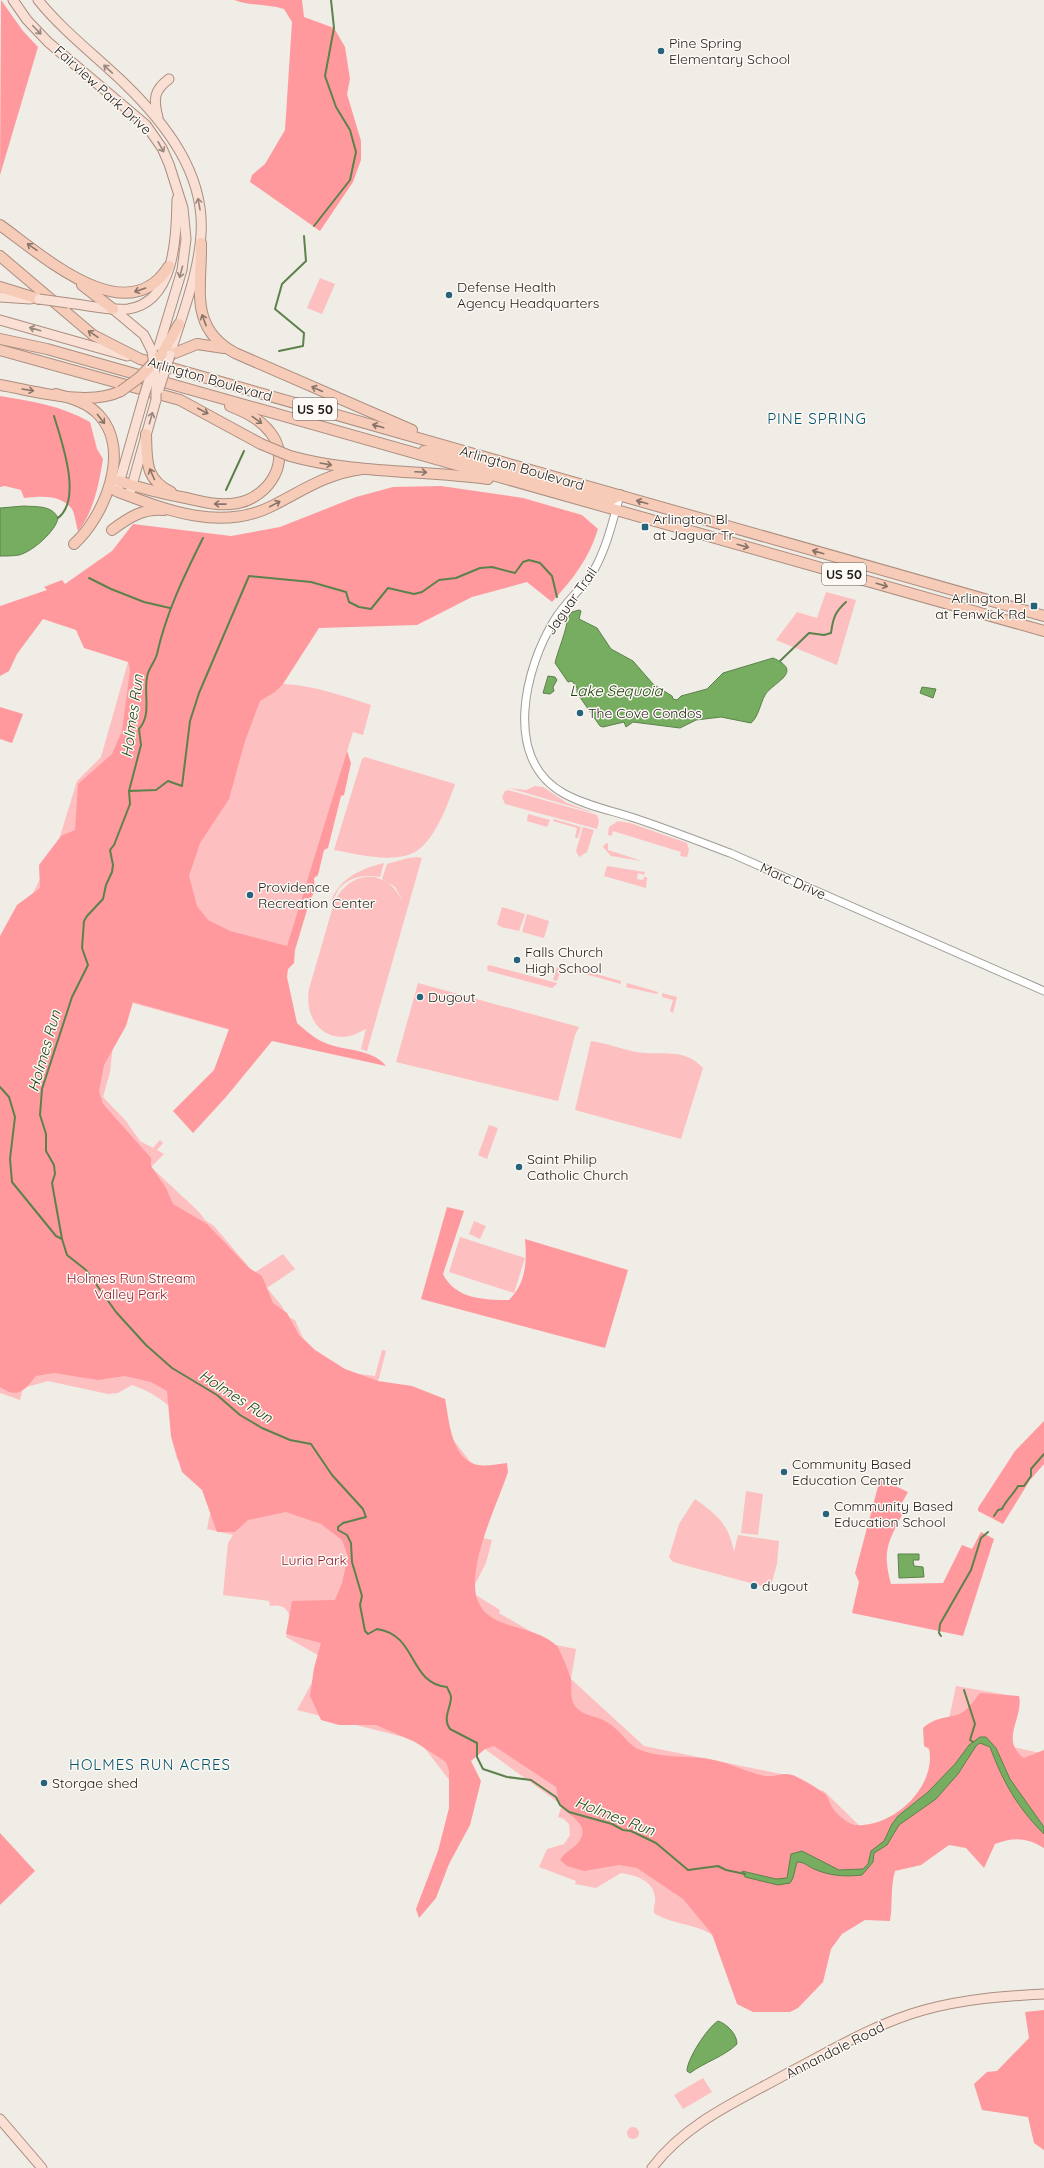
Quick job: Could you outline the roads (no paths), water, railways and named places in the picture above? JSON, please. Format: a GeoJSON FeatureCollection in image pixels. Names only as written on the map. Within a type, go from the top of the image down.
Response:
{"type":"FeatureCollection","features":[{"type":"Feature","properties":{"kind":"highway"},"geometry":{"type":"LineString","coordinates":[[0,225],[62,269],[113,309]]}},
{"type":"Feature","properties":{"kind":"highway"},"geometry":{"type":"LineString","coordinates":[[201,242],[200,289],[202,314],[213,337],[228,350]]}},
{"type":"Feature","properties":{"kind":"highway"},"geometry":{"type":"LineString","coordinates":[[0,256],[87,331],[140,359]]}},
{"type":"Feature","properties":{"kind":"highway"},"geometry":{"type":"LineString","coordinates":[[62,269],[94,286],[127,293],[147,288],[164,274],[169,266]]}},
{"type":"Feature","properties":{"kind":"highway"},"geometry":{"type":"LineString","coordinates":[[0,287],[39,299]]}},
{"type":"Feature","properties":{"kind":"highway"},"geometry":{"type":"LineString","coordinates":[[0,385],[92,398],[112,395],[121,391],[140,377],[154,364],[179,324]]}},
{"type":"Feature","properties":{"kind":"highway"},"geometry":{"type":"LineString","coordinates":[[0,339],[47,349]]}},
{"type":"Feature","properties":{"kind":"highway"},"geometry":{"type":"LineString","coordinates":[[160,353],[197,344],[217,346],[456,449]]}},
{"type":"Feature","properties":{"kind":"highway","name":"Arlington Boulevard"},"geometry":{"type":"LineString","coordinates":[[47,349],[1044,631]]}},
{"type":"Feature","properties":{"kind":"highway"},"geometry":{"type":"LineString","coordinates":[[0,350],[24,355],[180,400],[261,444],[309,462],[362,469],[454,475],[536,487]]}},
{"type":"Feature","properties":{"kind":"highway","name":"Arlington Boulevard"},"geometry":{"type":"LineString","coordinates":[[140,359],[1044,616]]}},
{"type":"Feature","properties":{"kind":"highway"},"geometry":{"type":"LineString","coordinates":[[118,486],[132,486],[208,504],[239,503],[257,496],[267,488],[276,474],[278,446],[265,426],[248,414],[229,406],[191,394],[170,384]]}},
{"type":"Feature","properties":{"kind":"highway"},"geometry":{"type":"LineString","coordinates":[[56,394],[75,400],[93,410],[105,424],[112,442],[113,472],[106,499],[91,527],[74,544]]}},
{"type":"Feature","properties":{"kind":"highway"},"geometry":{"type":"LineString","coordinates":[[146,434],[147,462],[153,479],[164,489],[182,497]]}},
{"type":"Feature","properties":{"kind":"highway"},"geometry":{"type":"LineString","coordinates":[[404,450],[437,451],[611,500],[620,496]]}},
{"type":"Feature","properties":{"kind":"highway"},"geometry":{"type":"LineString","coordinates":[[118,486],[129,496],[209,518],[227,519],[244,516],[273,506],[332,474],[362,469]]}},
{"type":"Feature","properties":{"kind":"highway"},"geometry":{"type":"LineString","coordinates":[[112,530],[131,517],[153,509],[184,512]]}},
{"type":"Feature","properties":{"kind":"main road","name":"Fairview Park Drive"},"geometry":{"type":"LineString","coordinates":[[13,0],[27,20],[48,42],[146,125],[162,148],[178,189],[186,226],[184,254],[160,353],[156,400],[129,496]]}},
{"type":"Feature","properties":{"kind":"main road","name":"Fairview Park Drive"},"geometry":{"type":"LineString","coordinates":[[38,0],[53,18],[125,84],[159,120],[182,154],[193,182],[201,218],[201,242],[179,324]]}},
{"type":"Feature","properties":{"kind":"main road"},"geometry":{"type":"LineString","coordinates":[[159,120],[154,99],[159,87],[169,78]]}},
{"type":"Feature","properties":{"kind":"main road"},"geometry":{"type":"LineString","coordinates":[[0,297],[39,299],[113,309],[136,307],[150,300],[161,289],[169,266],[176,236],[178,189]]}},
{"type":"Feature","properties":{"kind":"main road"},"geometry":{"type":"LineString","coordinates":[[113,309],[144,335],[160,353],[154,364],[118,486]]}},
{"type":"Feature","properties":{"kind":"main road","name":"Arlington Boulevard"},"geometry":{"type":"LineString","coordinates":[[0,320],[140,359]]}},
{"type":"Feature","properties":{"kind":"main road","name":"Arlington Boulevard"},"geometry":{"type":"LineString","coordinates":[[0,335],[47,349]]}},
{"type":"Feature","properties":{"kind":"main road"},"geometry":{"type":"LineString","coordinates":[[154,364],[157,387],[156,400]]}},
{"type":"Feature","properties":{"kind":"main road","name":"Annandale Road"},"geometry":{"type":"LineString","coordinates":[[652,2168],[679,2140],[710,2117],[872,2029],[943,2005],[974,1999],[1044,1994]]}},
{"type":"Feature","properties":{"kind":"main road"},"geometry":{"type":"LineString","coordinates":[[0,2119],[42,2168]]}},
{"type":"Feature","properties":{"kind":"street","name":"Jaguar Trail"},"geometry":{"type":"LineString","coordinates":[[542,776],[529,751],[526,732],[525,702],[532,670],[555,618],[594,571],[605,545],[620,496]]}},
{"type":"Feature","properties":{"kind":"street","name":"Marc Drive"},"geometry":{"type":"LineString","coordinates":[[542,776],[556,788],[573,798],[730,853],[1044,991]]}},
{"type":"Feature","properties":{"kind":"water"},"geometry":{"type":"Polygon","coordinates":[[[24,506],[38,507],[52,511],[58,518],[56,523],[48,535],[30,550],[19,555],[0,556],[0,508],[24,506]]]}},
{"type":"Feature","properties":{"kind":"water","name":"Lake Sequoia"},"geometry":{"type":"Polygon","coordinates":[[[579,610],[581,611],[579,619],[597,628],[611,649],[633,661],[653,684],[672,696],[673,699],[677,700],[681,696],[707,689],[723,673],[773,658],[782,663],[787,672],[784,677],[765,695],[758,713],[751,723],[721,717],[696,720],[680,728],[633,722],[626,727],[624,722],[603,727],[600,726],[577,693],[577,688],[572,681],[568,682],[555,663],[566,628],[567,619],[572,612],[579,610]]]}},
{"type":"Feature","properties":{"kind":"water"},"geometry":{"type":"Polygon","coordinates":[[[548,676],[555,677],[557,680],[553,687],[554,691],[550,694],[543,693],[548,676]]]}},
{"type":"Feature","properties":{"kind":"water"},"geometry":{"type":"Polygon","coordinates":[[[922,687],[936,689],[933,698],[920,693],[922,687]]]}},
{"type":"Feature","properties":{"kind":"water"},"geometry":{"type":"Polygon","coordinates":[[[898,1554],[919,1554],[919,1560],[913,1560],[914,1566],[923,1567],[924,1577],[899,1578],[898,1554]]]}},
{"type":"Feature","properties":{"kind":"water"},"geometry":{"type":"Polygon","coordinates":[[[980,1737],[986,1737],[996,1748],[1010,1779],[1044,1827],[1044,1834],[1018,1804],[1000,1772],[990,1747],[980,1743],[976,1746],[958,1774],[936,1799],[899,1825],[887,1845],[874,1853],[873,1862],[862,1875],[832,1875],[797,1862],[793,1878],[790,1883],[778,1885],[745,1877],[742,1871],[776,1879],[787,1878],[791,1854],[802,1851],[839,1870],[863,1869],[868,1864],[871,1851],[884,1841],[892,1824],[898,1816],[928,1792],[955,1764],[969,1745],[980,1737]]]}},
{"type":"Feature","properties":{"kind":"water"},"geometry":{"type":"Polygon","coordinates":[[[718,2021],[725,2024],[731,2030],[737,2040],[737,2044],[727,2052],[690,2073],[687,2071],[688,2066],[698,2044],[718,2021]]]}},
{"type":"Feature","properties":{"kind":"waterway","name":"Holmes Run"},"geometry":{"type":"LineString","coordinates":[[314,226],[350,180],[356,152],[350,130],[336,107],[325,76],[334,28],[331,0]]}},
{"type":"Feature","properties":{"kind":"waterway","name":"Holmes Run"},"geometry":{"type":"LineString","coordinates":[[279,351],[303,346],[304,333],[275,309],[282,284],[306,261],[304,236]]}},
{"type":"Feature","properties":{"kind":"waterway"},"geometry":{"type":"LineString","coordinates":[[54,416],[65,454],[70,484],[69,497],[65,509],[58,518]]}},
{"type":"Feature","properties":{"kind":"waterway","name":"Holmes Run"},"geometry":{"type":"LineString","coordinates":[[226,490],[244,451]]}},
{"type":"Feature","properties":{"kind":"waterway","name":"Holmes Run"},"geometry":{"type":"LineString","coordinates":[[203,538],[176,595],[165,624],[156,657],[148,673],[146,680],[146,709],[143,723],[139,729],[141,745],[129,791],[130,804],[114,845],[110,850],[113,865],[103,899],[84,921],[82,948],[88,965],[72,997],[42,1089],[40,1115],[46,1134],[46,1151],[54,1165],[55,1174],[52,1183],[62,1239],[67,1255],[86,1270],[116,1312],[146,1345],[172,1368],[217,1395],[240,1415],[262,1428],[290,1440],[311,1444],[332,1475],[363,1509],[366,1517],[343,1523],[338,1527],[338,1530],[347,1535],[351,1543],[352,1562],[362,1596],[360,1605],[365,1631],[368,1634],[377,1629],[390,1633],[400,1640],[425,1677],[434,1684],[447,1687],[451,1695],[447,1717],[448,1725],[450,1729],[477,1743],[477,1757],[483,1769],[507,1777],[531,1780],[556,1797],[560,1805],[569,1812],[612,1824],[656,1843],[688,1870],[718,1866],[726,1870],[745,1874]]}},
{"type":"Feature","properties":{"kind":"waterway"},"geometry":{"type":"LineString","coordinates":[[129,791],[156,790],[168,781],[182,786],[190,721],[199,693],[249,576],[311,582],[346,592],[349,602],[359,607],[371,609],[388,588],[414,594],[422,592],[439,580],[456,578],[480,568],[492,567],[515,573],[523,562],[529,560],[540,563],[552,576],[557,597]]}},
{"type":"Feature","properties":{"kind":"waterway"},"geometry":{"type":"LineString","coordinates":[[89,578],[111,589],[144,602],[170,608]]}},
{"type":"Feature","properties":{"kind":"waterway"},"geometry":{"type":"LineString","coordinates":[[780,661],[809,633],[824,635],[831,633],[835,616],[846,602]]}},
{"type":"Feature","properties":{"kind":"waterway"},"geometry":{"type":"LineString","coordinates":[[0,1087],[9,1097],[15,1117],[10,1159],[12,1182],[56,1236],[62,1239]]}},
{"type":"Feature","properties":{"kind":"waterway"},"geometry":{"type":"LineString","coordinates":[[994,1516],[998,1510],[1002,1509],[1018,1486],[1024,1486],[1031,1476],[1031,1469],[1044,1454]]}},
{"type":"Feature","properties":{"kind":"waterway"},"geometry":{"type":"LineString","coordinates":[[941,1636],[939,1633],[940,1624],[971,1570],[981,1538],[988,1532]]}},
{"type":"Feature","properties":{"kind":"waterway"},"geometry":{"type":"LineString","coordinates":[[964,1690],[975,1724],[970,1740],[973,1742]]}},
{"type":"Feature","properties":{"kind":"place","name":"Pine Spring Elementary School"},"geometry":{"type":"Point","coordinates":[661,51]}},
{"type":"Feature","properties":{"kind":"place","name":"Defense Health Agency Headquarters"},"geometry":{"type":"Point","coordinates":[449,295]}},
{"type":"Feature","properties":{"kind":"place","name":"Arlington Bl at Jaguar Tr"},"geometry":{"type":"Point","coordinates":[645,527]}},
{"type":"Feature","properties":{"kind":"place","name":"Arlington Bl at Fenwick Rd"},"geometry":{"type":"Point","coordinates":[1034,606]}},
{"type":"Feature","properties":{"kind":"place","name":"The Cove Condos"},"geometry":{"type":"Point","coordinates":[580,713]}},
{"type":"Feature","properties":{"kind":"place","name":"Providence Recreation Center"},"geometry":{"type":"Point","coordinates":[250,895]}},
{"type":"Feature","properties":{"kind":"place","name":"Falls Church High School"},"geometry":{"type":"Point","coordinates":[517,960]}},
{"type":"Feature","properties":{"kind":"place","name":"Dugout"},"geometry":{"type":"Point","coordinates":[420,997]}},
{"type":"Feature","properties":{"kind":"place","name":"Saint Philip Catholic Church"},"geometry":{"type":"Point","coordinates":[519,1167]}},
{"type":"Feature","properties":{"kind":"place","name":"Community Based Education Center"},"geometry":{"type":"Point","coordinates":[784,1472]}},
{"type":"Feature","properties":{"kind":"place","name":"Community Based Education School"},"geometry":{"type":"Point","coordinates":[826,1514]}},
{"type":"Feature","properties":{"kind":"place","name":"dugout"},"geometry":{"type":"Point","coordinates":[754,1586]}},
{"type":"Feature","properties":{"kind":"place","name":"Storgae shed"},"geometry":{"type":"Point","coordinates":[44,1783]}},
{"type":"Feature","properties":{"kind":"district","name":"PINE SPRING"},"geometry":{"type":"Point","coordinates":[817,418]}},
{"type":"Feature","properties":{"kind":"district","name":"HOLMES RUN ACRES"},"geometry":{"type":"Point","coordinates":[150,1764]}},
{"type":"Feature","properties":{"kind":"park label","name":"Holmes Run Stream Valley Park"},"geometry":{"type":"Point","coordinates":[131,1286]}},
{"type":"Feature","properties":{"kind":"park label","name":"Luria Park"},"geometry":{"type":"Point","coordinates":[314,1560]}}]}
